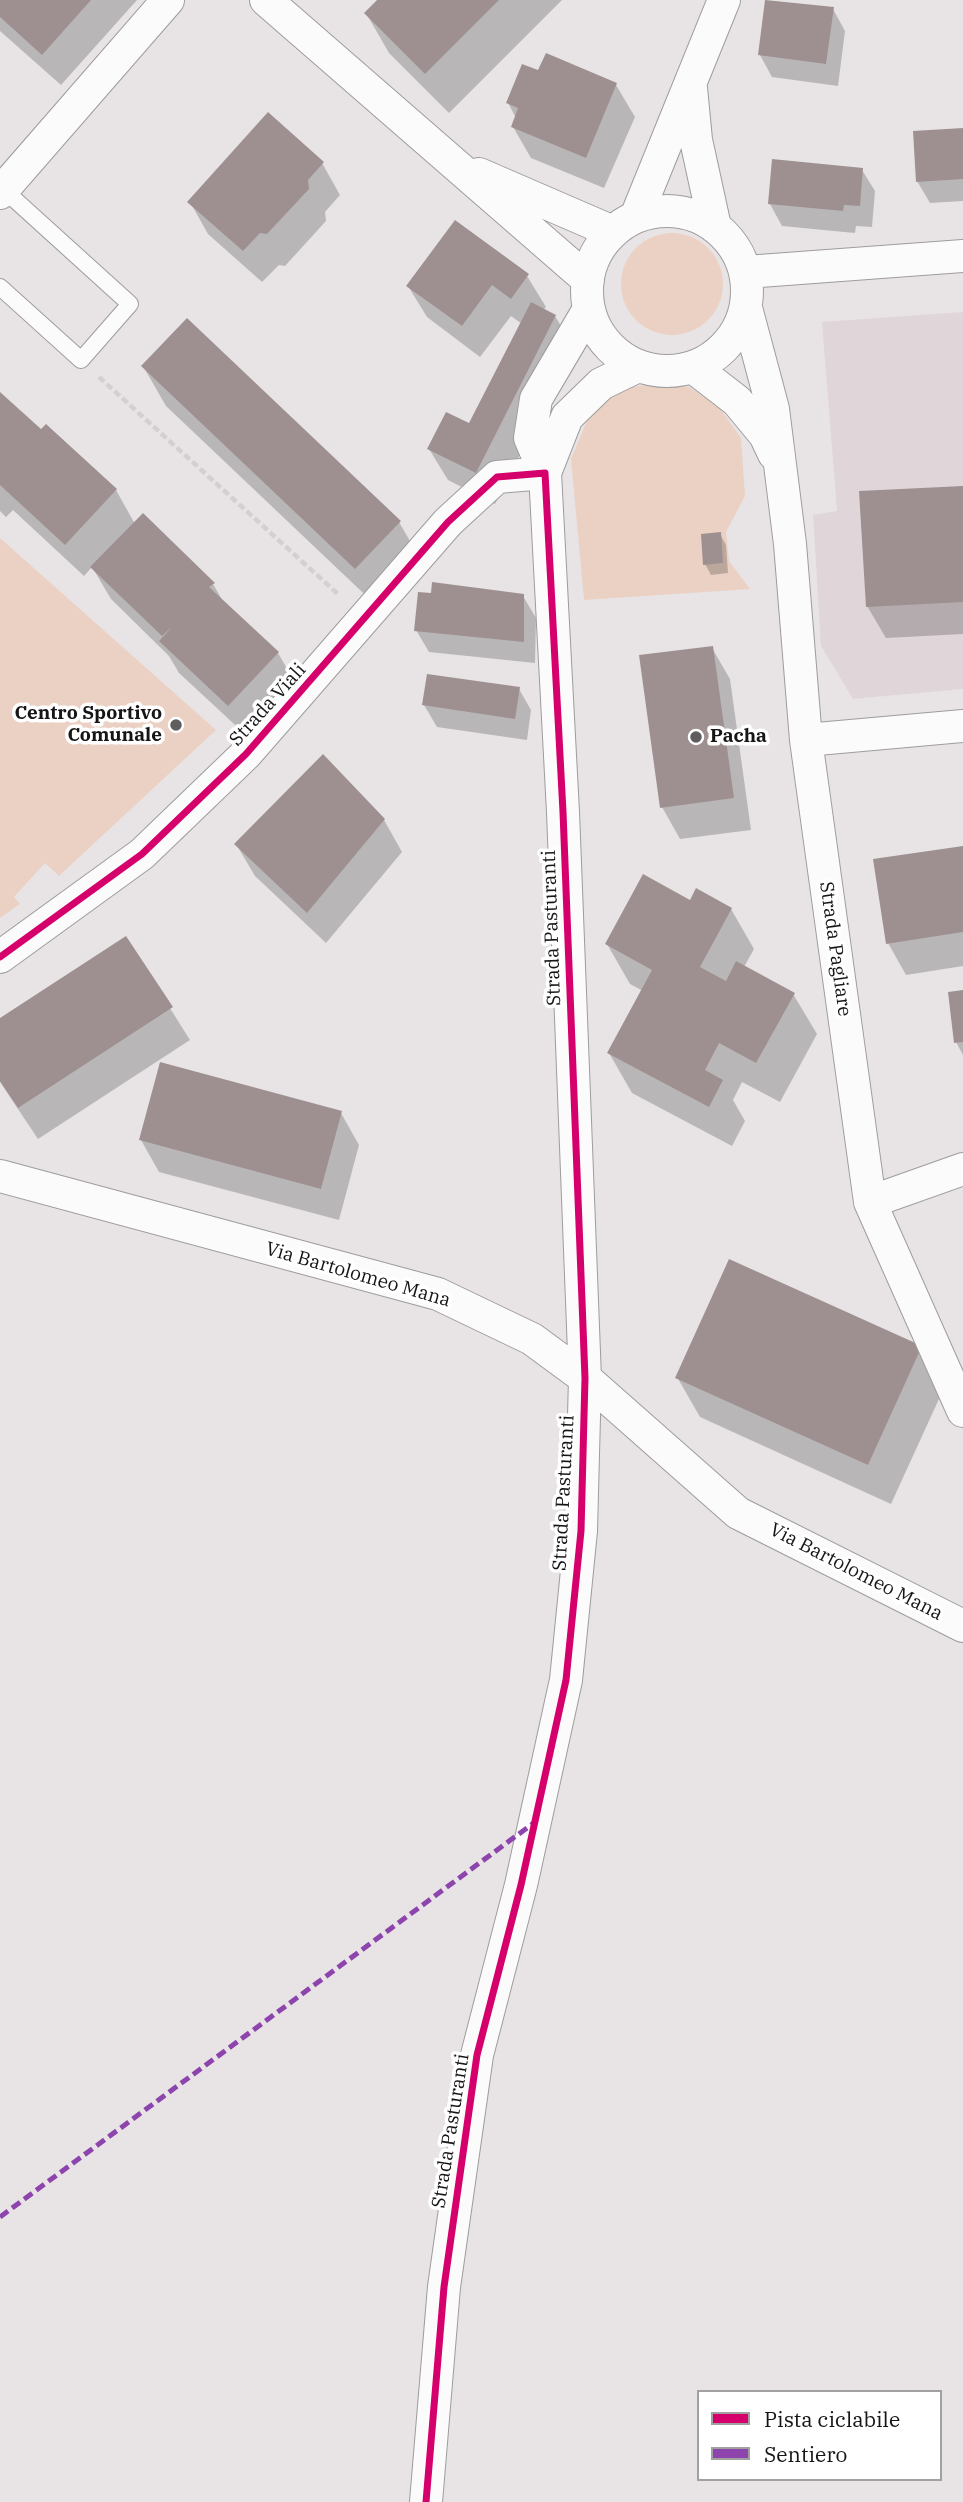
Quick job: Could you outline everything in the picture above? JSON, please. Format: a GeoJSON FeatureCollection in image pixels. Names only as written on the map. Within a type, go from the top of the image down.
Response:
{"type":"FeatureCollection","features":[{"type":"Feature","properties":{"kind":"street"},"geometry":{"type":"LineString","coordinates":[[2,191],[167,0]]}},
{"type":"Feature","properties":{"kind":"street"},"geometry":{"type":"LineString","coordinates":[[267,0],[454,163],[588,295]]}},
{"type":"Feature","properties":{"kind":"street"},"geometry":{"type":"LineString","coordinates":[[454,163],[624,224],[663,211],[690,214],[716,227],[734,247],[746,272],[748,290],[746,308],[735,333],[717,354],[692,367],[665,371],[638,366],[616,352],[599,333],[588,295],[592,262],[601,246],[624,224],[691,83],[724,0]]}},
{"type":"Feature","properties":{"kind":"street"},"geometry":{"type":"LineString","coordinates":[[691,83],[696,140],[716,227]]}},
{"type":"Feature","properties":{"kind":"street"},"geometry":{"type":"LineString","coordinates":[[746,272],[963,256]]}},
{"type":"Feature","properties":{"kind":"street","name":"Strada Pasturanti"},"geometry":{"type":"LineString","coordinates":[[426,2502],[444,2287],[477,2054],[521,1885],[566,1680],[581,1531],[585,1378],[563,812],[545,472],[530,438],[536,399],[588,295]]}},
{"type":"Feature","properties":{"kind":"street","name":"Strada Pagliare"},"geometry":{"type":"LineString","coordinates":[[746,308],[773,409],[790,544],[806,740],[870,1202],[963,1411]]}},
{"type":"Feature","properties":{"kind":"street","name":"Strada Pasturanti"},"geometry":{"type":"LineString","coordinates":[[545,472],[567,417],[601,384],[638,366]]}},
{"type":"Feature","properties":{"kind":"street","name":"Strada Pagliare"},"geometry":{"type":"LineString","coordinates":[[692,367],[737,401],[765,435],[780,467]]}},
{"type":"Feature","properties":{"kind":"street","name":"Strada Viali"},"geometry":{"type":"LineString","coordinates":[[0,957],[142,854],[246,754],[448,522],[497,477],[545,472]]}},
{"type":"Feature","properties":{"kind":"street"},"geometry":{"type":"LineString","coordinates":[[806,740],[963,726]]}},
{"type":"Feature","properties":{"kind":"street"},"geometry":{"type":"LineString","coordinates":[[870,1202],[963,1169]]}},
{"type":"Feature","properties":{"kind":"street","name":"Via Bartolomeo Mana"},"geometry":{"type":"LineString","coordinates":[[0,1176],[438,1294],[532,1339],[585,1378],[738,1513],[963,1626]]}},
{"type":"Feature","properties":{"kind":"lane"},"geometry":{"type":"LineString","coordinates":[[0,287],[80,360],[130,304],[2,191]]}},
{"type":"Feature","properties":{"kind":"path"},"geometry":{"type":"LineString","coordinates":[[80,360],[366,619]]}},
{"type":"Feature","properties":{"kind":"shaded area"},"geometry":{"type":"Polygon","coordinates":[[[672,233],[692,237],[708,248],[719,264],[723,284],[719,304],[708,320],[692,331],[672,335],[652,331],[636,320],[625,304],[621,284],[625,264],[636,248],[652,237],[672,233]]]}},
{"type":"Feature","properties":{"kind":"shaded area"},"geometry":{"type":"Polygon","coordinates":[[[963,312],[963,689],[853,699],[821,646],[813,515],[837,511],[822,322],[963,312]]]}},
{"type":"Feature","properties":{"kind":"shaded area"},"geometry":{"type":"Polygon","coordinates":[[[659,383],[689,387],[719,407],[741,438],[745,496],[726,532],[729,561],[750,589],[584,600],[571,459],[589,416],[619,389],[659,383]]]}},
{"type":"Feature","properties":{"kind":"shaded area"},"geometry":{"type":"Polygon","coordinates":[[[0,538],[216,730],[59,876],[45,863],[14,897],[20,904],[0,918],[0,538]]]}},
{"type":"Feature","properties":{"kind":"building"},"geometry":{"type":"Polygon","coordinates":[[[0,0],[91,0],[42,55],[0,17],[0,0]]]}},
{"type":"Feature","properties":{"kind":"building"},"geometry":{"type":"Polygon","coordinates":[[[377,0],[499,0],[425,74],[364,13],[377,0]]]}},
{"type":"Feature","properties":{"kind":"building"},"geometry":{"type":"Polygon","coordinates":[[[765,0],[834,7],[826,64],[758,55],[765,0]]]}},
{"type":"Feature","properties":{"kind":"building"},"geometry":{"type":"Polygon","coordinates":[[[546,53],[617,83],[586,158],[511,127],[518,108],[506,103],[522,64],[538,70],[546,53]]]}},
{"type":"Feature","properties":{"kind":"building"},"geometry":{"type":"Polygon","coordinates":[[[268,112],[324,162],[308,180],[309,189],[267,234],[260,233],[243,251],[187,202],[268,112]]]}},
{"type":"Feature","properties":{"kind":"building"},"geometry":{"type":"Polygon","coordinates":[[[963,128],[963,179],[916,182],[913,131],[963,128]]]}},
{"type":"Feature","properties":{"kind":"building"},"geometry":{"type":"Polygon","coordinates":[[[772,159],[863,168],[860,206],[844,205],[843,211],[768,204],[772,159]]]}},
{"type":"Feature","properties":{"kind":"building"},"geometry":{"type":"Polygon","coordinates":[[[455,220],[529,274],[511,299],[492,285],[462,326],[406,286],[455,220]]]}},
{"type":"Feature","properties":{"kind":"building"},"geometry":{"type":"Polygon","coordinates":[[[531,302],[556,315],[476,473],[427,449],[446,412],[469,423],[531,302]]]}},
{"type":"Feature","properties":{"kind":"building"},"geometry":{"type":"Polygon","coordinates":[[[187,318],[401,521],[355,569],[141,366],[187,318]]]}},
{"type":"Feature","properties":{"kind":"building"},"geometry":{"type":"Polygon","coordinates":[[[0,392],[41,429],[46,424],[117,489],[65,545],[0,485],[0,392]]]}},
{"type":"Feature","properties":{"kind":"building"},"geometry":{"type":"Polygon","coordinates":[[[963,486],[963,602],[866,607],[859,491],[963,486]]]}},
{"type":"Feature","properties":{"kind":"building"},"geometry":{"type":"Polygon","coordinates":[[[143,513],[215,583],[209,587],[279,652],[228,706],[159,641],[172,627],[162,636],[90,567],[143,513]]]}},
{"type":"Feature","properties":{"kind":"building"},"geometry":{"type":"Polygon","coordinates":[[[721,532],[723,563],[703,565],[701,534],[721,532]]]}},
{"type":"Feature","properties":{"kind":"building"},"geometry":{"type":"Polygon","coordinates":[[[432,582],[524,594],[524,642],[414,631],[418,592],[431,593],[432,582]]]}},
{"type":"Feature","properties":{"kind":"building"},"geometry":{"type":"Polygon","coordinates":[[[713,646],[734,798],[660,808],[639,655],[713,646]]]}},
{"type":"Feature","properties":{"kind":"building"},"geometry":{"type":"Polygon","coordinates":[[[427,674],[520,687],[515,719],[422,705],[427,674]]]}},
{"type":"Feature","properties":{"kind":"building"},"geometry":{"type":"Polygon","coordinates":[[[323,754],[385,819],[307,913],[234,844],[323,754]]]}},
{"type":"Feature","properties":{"kind":"building"},"geometry":{"type":"Polygon","coordinates":[[[963,846],[963,932],[886,944],[873,859],[963,846]]]}},
{"type":"Feature","properties":{"kind":"building"},"geometry":{"type":"Polygon","coordinates":[[[643,874],[690,900],[696,888],[732,908],[700,967],[726,981],[736,961],[795,993],[756,1063],[719,1043],[705,1070],[723,1080],[709,1107],[607,1053],[652,970],[605,944],[643,874]]]}},
{"type":"Feature","properties":{"kind":"building"},"geometry":{"type":"Polygon","coordinates":[[[126,936],[173,1007],[18,1108],[0,1081],[0,1018],[126,936]]]}},
{"type":"Feature","properties":{"kind":"building"},"geometry":{"type":"Polygon","coordinates":[[[963,990],[963,1042],[954,1043],[948,992],[963,990]]]}},
{"type":"Feature","properties":{"kind":"building"},"geometry":{"type":"Polygon","coordinates":[[[160,1062],[342,1111],[321,1189],[139,1140],[160,1062]]]}},
{"type":"Feature","properties":{"kind":"building"},"geometry":{"type":"Polygon","coordinates":[[[729,1259],[922,1346],[868,1465],[675,1378],[729,1259]]]}},
{"type":"Feature","properties":{"kind":"marked path"},"geometry":{"type":"LineString","coordinates":[[0,2217],[535,1822]]}},
{"type":"Feature","properties":{"kind":"cycle path"},"geometry":{"type":"LineString","coordinates":[[0,957],[142,854],[246,754],[448,522],[497,477],[545,473],[563,812],[585,1378],[581,1531],[566,1680],[521,1885],[477,2055],[444,2287],[426,2502]]}},
{"type":"Feature","properties":{"kind":"place","name":"Centro Sportivo Comunale"},"geometry":{"type":"Point","coordinates":[176,725]}},
{"type":"Feature","properties":{"kind":"place","name":"Pacha"},"geometry":{"type":"Point","coordinates":[696,737]}}]}
